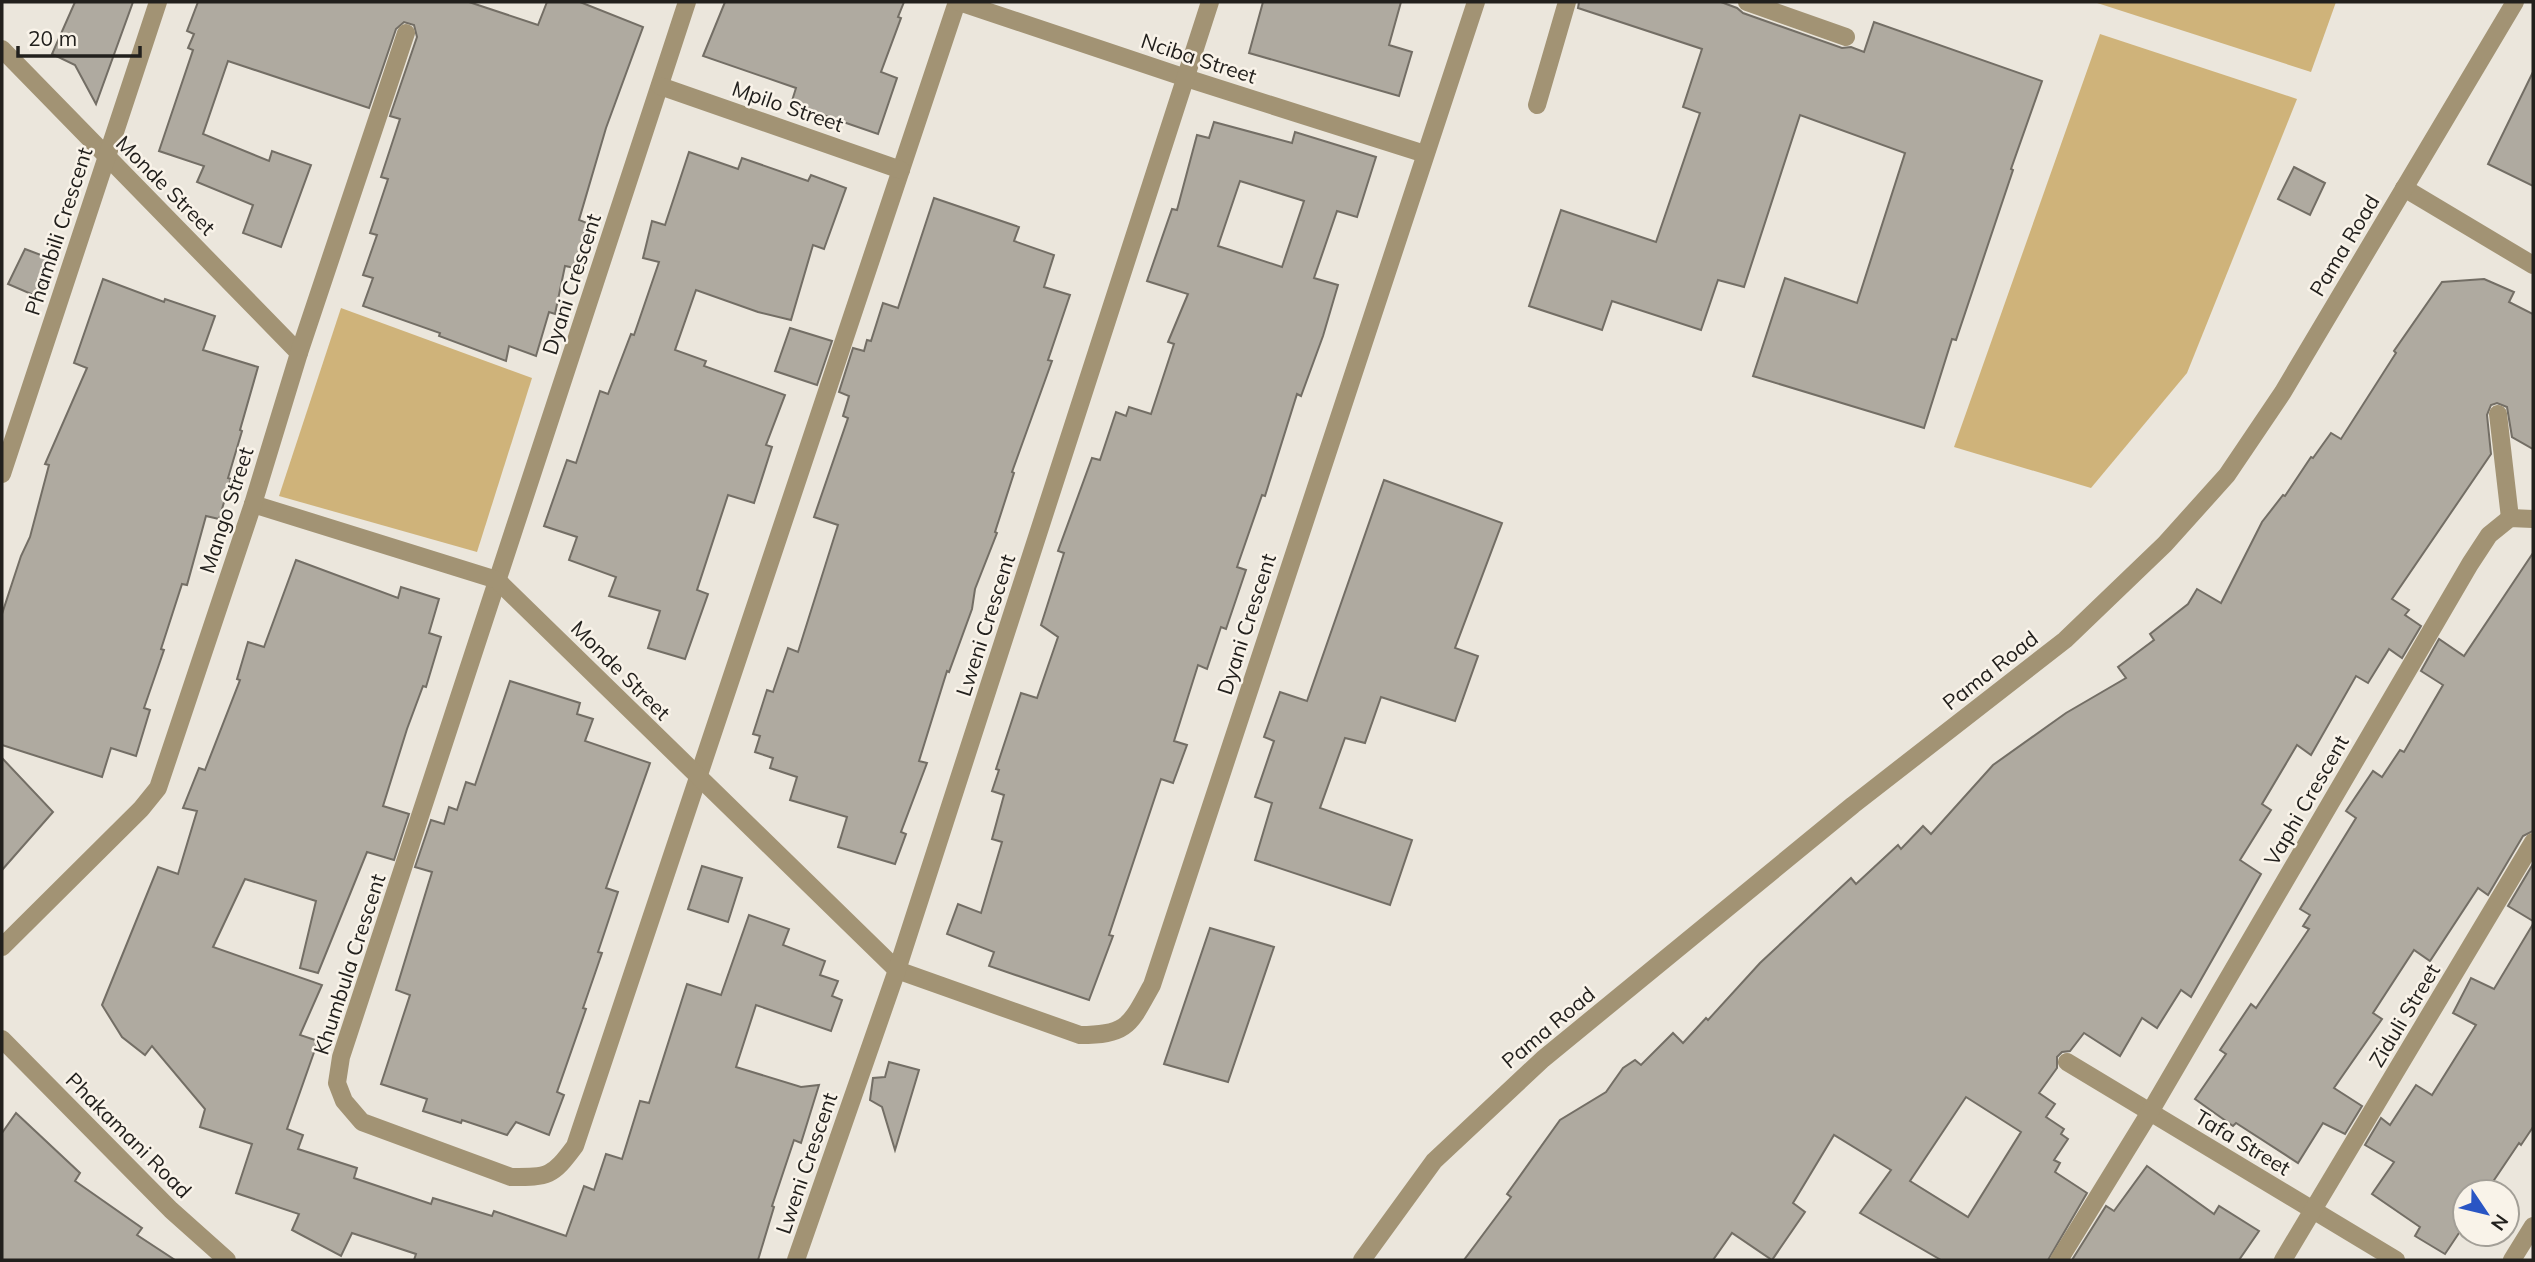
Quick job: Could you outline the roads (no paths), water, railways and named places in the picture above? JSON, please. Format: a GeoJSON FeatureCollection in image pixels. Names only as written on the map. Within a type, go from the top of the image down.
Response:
{"type":"FeatureCollection","features":[{"type":"Feature","properties":{"kind":"street","name":"Phambili Crescent"},"geometry":{"type":"LineString","coordinates":[[2,474],[158,2]]}},
{"type":"Feature","properties":{"kind":"street","name":"Dyani Crescent"},"geometry":{"type":"LineString","coordinates":[[497,580],[687,2]]}},
{"type":"Feature","properties":{"kind":"street","name":"Nciba Street"},"geometry":{"type":"LineString","coordinates":[[958,2],[1425,154]]}},
{"type":"Feature","properties":{"kind":"street"},"geometry":{"type":"LineString","coordinates":[[698,778],[958,2]]}},
{"type":"Feature","properties":{"kind":"street","name":"Lweni Crescent"},"geometry":{"type":"LineString","coordinates":[[796,1260],[897,970],[1210,2]]}},
{"type":"Feature","properties":{"kind":"street","name":"Dyani Crescent"},"geometry":{"type":"LineString","coordinates":[[897,970],[1080,1035],[1108,1035],[1131,1022],[1152,985],[1476,2]]}},
{"type":"Feature","properties":{"kind":"street"},"geometry":{"type":"LineString","coordinates":[[1538,105],[1567,2]]}},
{"type":"Feature","properties":{"kind":"street"},"geometry":{"type":"LineString","coordinates":[[1747,2],[1846,37]]}},
{"type":"Feature","properties":{"kind":"street","name":"Pama Road"},"geometry":{"type":"LineString","coordinates":[[1362,1260],[1434,1161],[1543,1059],[1853,805],[2065,640],[2165,544],[2227,475],[2276,403],[2515,2]]}},
{"type":"Feature","properties":{"kind":"street","name":"Mango Street"},"geometry":{"type":"LineString","coordinates":[[2,947],[141,809],[158,788],[406,33]]}},
{"type":"Feature","properties":{"kind":"street","name":"Monde Street"},"geometry":{"type":"LineString","coordinates":[[2,49],[299,353]]}},
{"type":"Feature","properties":{"kind":"street","name":"Mpilo Street"},"geometry":{"type":"LineString","coordinates":[[660,86],[901,170]]}},
{"type":"Feature","properties":{"kind":"street"},"geometry":{"type":"LineString","coordinates":[[2404,188],[2533,265]]}},
{"type":"Feature","properties":{"kind":"street"},"geometry":{"type":"LineString","coordinates":[[2498,414],[2510,518],[2533,519]]}},
{"type":"Feature","properties":{"kind":"street","name":"Monde Street"},"geometry":{"type":"LineString","coordinates":[[253,505],[497,580],[897,970]]}},
{"type":"Feature","properties":{"kind":"street","name":"Vaphi Crescent"},"geometry":{"type":"LineString","coordinates":[[2059,1260],[2150,1112],[2470,564],[2489,535],[2510,518]]}},
{"type":"Feature","properties":{"kind":"street","name":"Khumbula Crescent"},"geometry":{"type":"LineString","coordinates":[[497,580],[341,1057],[337,1083],[344,1101],[362,1122],[511,1177],[537,1177],[557,1170],[575,1146],[698,778]]}},
{"type":"Feature","properties":{"kind":"street","name":"Ziduli Street"},"geometry":{"type":"LineString","coordinates":[[2283,1260],[2533,842]]}},
{"type":"Feature","properties":{"kind":"street","name":"Phakamani Road"},"geometry":{"type":"LineString","coordinates":[[2,1039],[171,1210],[227,1260]]}},
{"type":"Feature","properties":{"kind":"street","name":"Tafa Street"},"geometry":{"type":"LineString","coordinates":[[2067,1062],[2396,1260]]}},
{"type":"Feature","properties":{"kind":"street"},"geometry":{"type":"LineString","coordinates":[[2512,1260],[2533,1226]]}}]}
